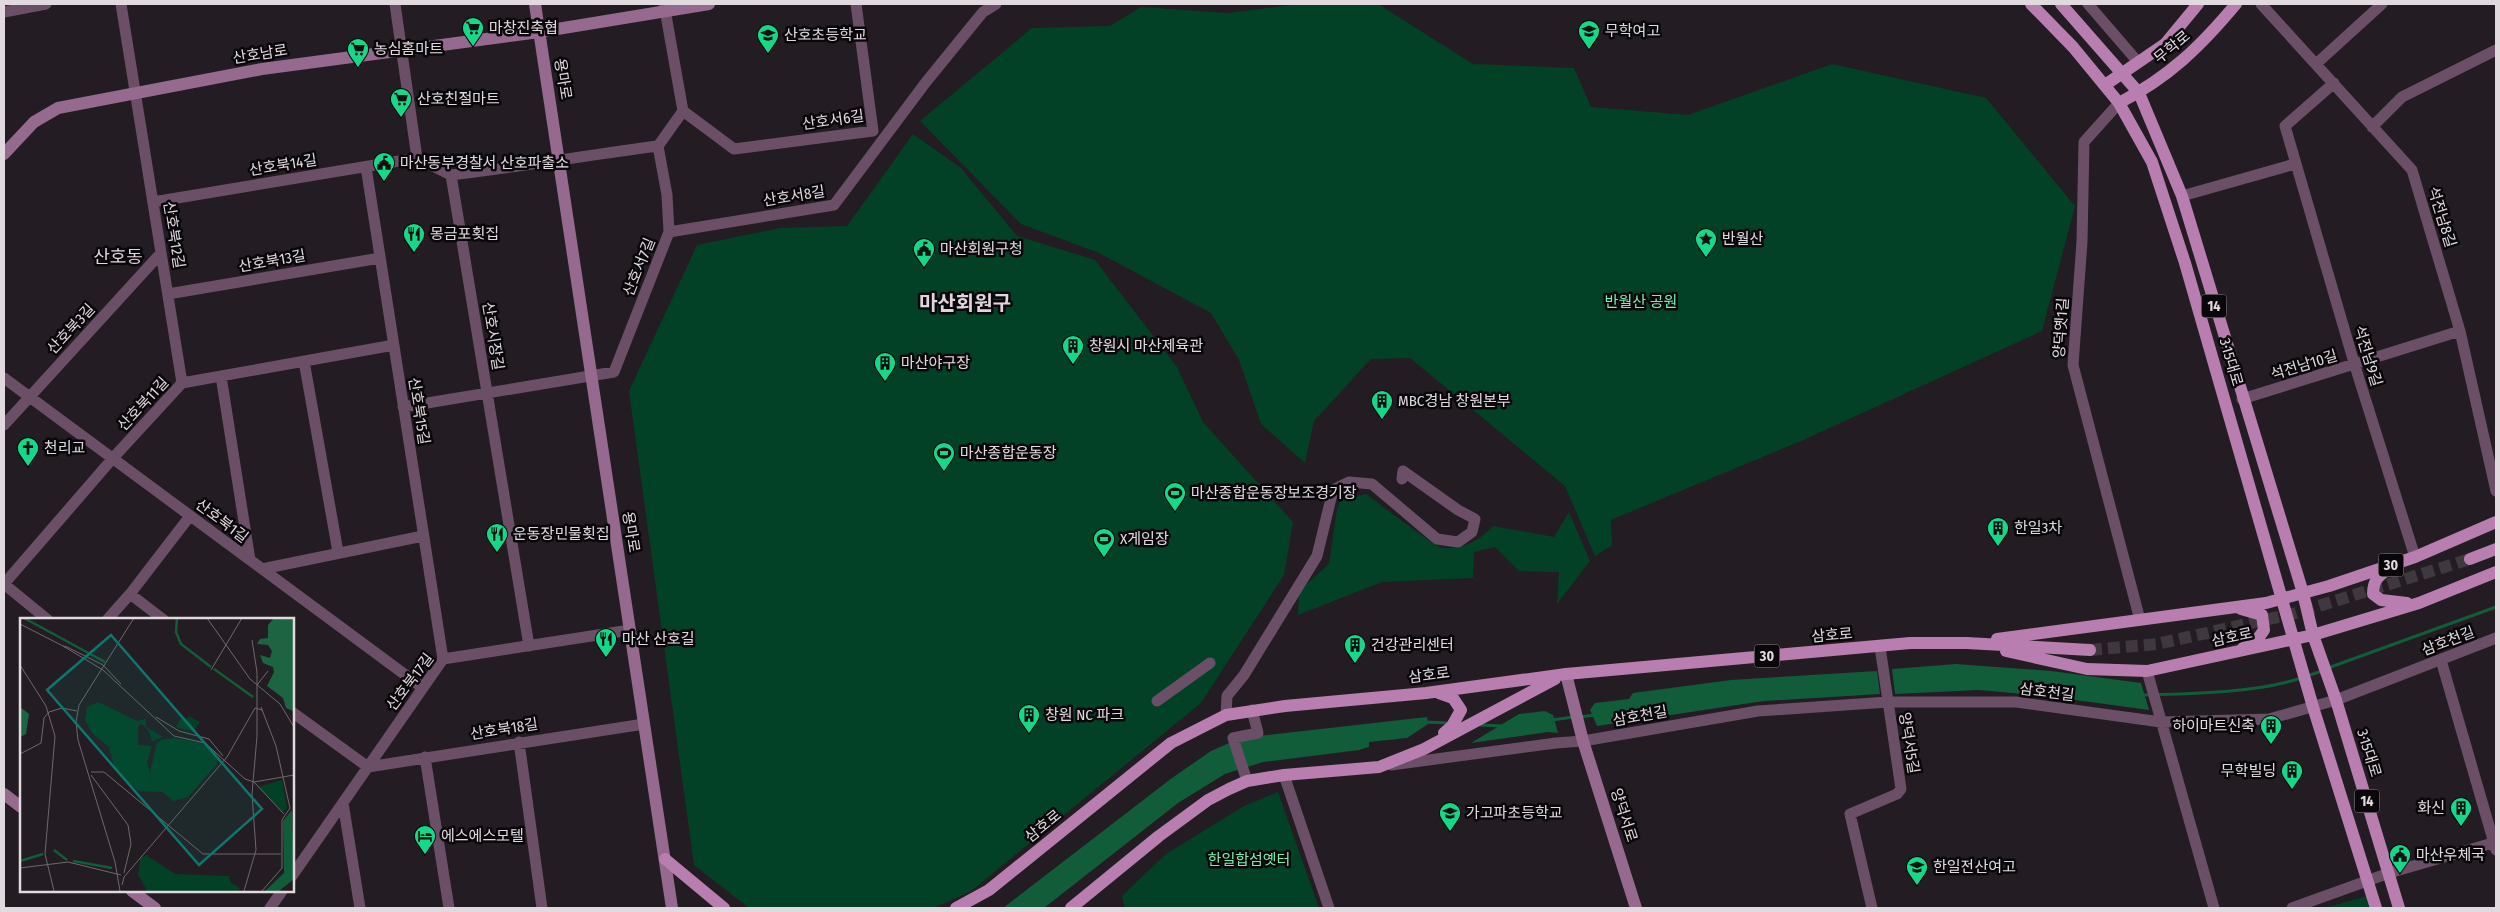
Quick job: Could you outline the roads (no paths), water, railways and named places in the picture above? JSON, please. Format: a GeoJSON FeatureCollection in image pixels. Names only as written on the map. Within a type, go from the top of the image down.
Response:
{"type":"FeatureCollection","features":[{"type":"Feature","properties":{"kind":"main road","name":"용마로"},"geometry":{"type":"LineString","coordinates":[[535,4],[672,908]]}},
{"type":"Feature","properties":{"kind":"main road","name":"산호남로"},"geometry":{"type":"LineString","coordinates":[[4,154],[34,122],[58,108],[262,68],[539,32],[664,7],[709,4]]}},
{"type":"Feature","properties":{"kind":"main road","name":"3·15대로"},"geometry":{"type":"LineString","coordinates":[[2031,4],[2074,47],[2105,85],[2119,104],[2152,162],[2185,264],[2296,644]]}},
{"type":"Feature","properties":{"kind":"main road","name":"3·15대로"},"geometry":{"type":"LineString","coordinates":[[2061,4],[2139,93],[2182,196],[2242,399],[2303,593],[2314,640]]}},
{"type":"Feature","properties":{"kind":"main road","name":"무학로"},"geometry":{"type":"LineString","coordinates":[[2105,85],[2165,44],[2198,4]]}},
{"type":"Feature","properties":{"kind":"main road","name":"무학로"},"geometry":{"type":"LineString","coordinates":[[2119,104],[2139,93],[2181,64],[2208,38],[2236,4]]}},
{"type":"Feature","properties":{"kind":"main road","name":"삼호로"},"geometry":{"type":"LineString","coordinates":[[1967,643],[2229,608],[2282,598],[2415,557],[2496,522]]}},
{"type":"Feature","properties":{"kind":"main road"},"geometry":{"type":"LineString","coordinates":[[2470,559],[2496,549]]}},
{"type":"Feature","properties":{"kind":"main road"},"geometry":{"type":"LineString","coordinates":[[2396,563],[2378,576],[2373,584],[2373,594],[2381,600],[2419,603]]}},
{"type":"Feature","properties":{"kind":"main road","name":"삼호로"},"geometry":{"type":"LineString","coordinates":[[1967,643],[2087,669],[2148,675],[2237,652],[2314,640],[2419,603],[2496,572]]}},
{"type":"Feature","properties":{"kind":"main road"},"geometry":{"type":"LineString","coordinates":[[2229,608],[2252,610],[2262,615],[2264,630],[2257,640],[2237,652]]}},
{"type":"Feature","properties":{"kind":"main road","name":"14"},"geometry":{"type":"LineString","coordinates":[[2314,640],[2335,697]]}},
{"type":"Feature","properties":{"kind":"main road","name":"삼호로"},"geometry":{"type":"LineString","coordinates":[[956,908],[989,890],[1171,743],[1226,715],[1252,710],[1426,693],[1566,674],[1910,643],[1967,643],[2090,650]]}},
{"type":"Feature","properties":{"kind":"main road","name":"14"},"geometry":{"type":"LineString","coordinates":[[2296,644],[2312,704],[2376,908]]}},
{"type":"Feature","properties":{"kind":"main road"},"geometry":{"type":"LineString","coordinates":[[1071,908],[1159,836],[1246,776],[1284,775],[1379,767],[1424,749],[1566,674]]}},
{"type":"Feature","properties":{"kind":"main road","name":"양덕서로"},"geometry":{"type":"LineString","coordinates":[[1566,674],[1582,737],[1636,908]]}},
{"type":"Feature","properties":{"kind":"main road"},"geometry":{"type":"LineString","coordinates":[[1424,749],[1452,726],[1461,710],[1459,703],[1446,693],[1426,693]]}},
{"type":"Feature","properties":{"kind":"main road","name":"3·15대로"},"geometry":{"type":"LineString","coordinates":[[2335,697],[2399,908]]}},
{"type":"Feature","properties":{"kind":"main road"},"geometry":{"type":"LineString","coordinates":[[4,794],[20,806]]}},
{"type":"Feature","properties":{"kind":"main road"},"geometry":{"type":"LineString","coordinates":[[664,859],[724,908]]}},
{"type":"Feature","properties":{"kind":"main road"},"geometry":{"type":"LineString","coordinates":[[133,892],[155,908]]}},
{"type":"Feature","properties":{"kind":"street"},"geometry":{"type":"LineString","coordinates":[[4,12],[46,4]]}},
{"type":"Feature","properties":{"kind":"street","name":"산호북12길"},"geometry":{"type":"LineString","coordinates":[[121,4],[182,383]]}},
{"type":"Feature","properties":{"kind":"street"},"geometry":{"type":"LineString","coordinates":[[395,4],[417,158],[451,176],[533,166],[559,160],[658,146],[683,111],[664,7]]}},
{"type":"Feature","properties":{"kind":"street","name":"산호서6길"},"geometry":{"type":"LineString","coordinates":[[683,111],[734,149],[873,131],[856,4]]}},
{"type":"Feature","properties":{"kind":"street","name":"산호서8길"},"geometry":{"type":"LineString","coordinates":[[669,232],[834,205],[983,12],[996,4]]}},
{"type":"Feature","properties":{"kind":"street"},"geometry":{"type":"LineString","coordinates":[[2088,4],[2138,62]]}},
{"type":"Feature","properties":{"kind":"street","name":"석전남8길"},"geometry":{"type":"LineString","coordinates":[[2261,4],[2412,170],[2460,331],[2496,491]]}},
{"type":"Feature","properties":{"kind":"street"},"geometry":{"type":"LineString","coordinates":[[2316,64],[2382,4]]}},
{"type":"Feature","properties":{"kind":"street"},"geometry":{"type":"LineString","coordinates":[[2372,127],[2402,97],[2496,50]]}},
{"type":"Feature","properties":{"kind":"street","name":"석전남9길"},"geometry":{"type":"LineString","coordinates":[[2334,83],[2285,126],[2355,366],[2415,557]]}},
{"type":"Feature","properties":{"kind":"street","name":"양덕옛1길"},"geometry":{"type":"LineString","coordinates":[[2119,104],[2084,142],[2082,242],[2073,365],[2140,620]]}},
{"type":"Feature","properties":{"kind":"street"},"geometry":{"type":"LineString","coordinates":[[873,131],[888,133]]}},
{"type":"Feature","properties":{"kind":"street","name":"산호서7길"},"geometry":{"type":"LineString","coordinates":[[592,377],[614,372],[669,232],[667,195],[658,146]]}},
{"type":"Feature","properties":{"kind":"street","name":"산호북14길"},"geometry":{"type":"LineString","coordinates":[[153,202],[417,158]]}},
{"type":"Feature","properties":{"kind":"street"},"geometry":{"type":"LineString","coordinates":[[2182,196],[2295,164]]}},
{"type":"Feature","properties":{"kind":"street","name":"산호북15길"},"geometry":{"type":"LineString","coordinates":[[366,167],[443,659]]}},
{"type":"Feature","properties":{"kind":"street","name":"산호시장길"},"geometry":{"type":"LineString","coordinates":[[451,176],[528,646]]}},
{"type":"Feature","properties":{"kind":"street","name":"산호북3길"},"geometry":{"type":"LineString","coordinates":[[4,425],[161,253]]}},
{"type":"Feature","properties":{"kind":"street","name":"산호북13길"},"geometry":{"type":"LineString","coordinates":[[168,294],[380,258]]}},
{"type":"Feature","properties":{"kind":"street","name":"석전남10길"},"geometry":{"type":"LineString","coordinates":[[2242,399],[2355,366],[2460,331]]}},
{"type":"Feature","properties":{"kind":"street","name":"산호북11길"},"geometry":{"type":"LineString","coordinates":[[4,584],[113,458],[182,383],[394,345]]}},
{"type":"Feature","properties":{"kind":"street"},"geometry":{"type":"LineString","coordinates":[[304,361],[338,552]]}},
{"type":"Feature","properties":{"kind":"street"},"geometry":{"type":"LineString","coordinates":[[221,376],[250,560]]}},
{"type":"Feature","properties":{"kind":"street"},"geometry":{"type":"LineString","coordinates":[[403,407],[592,377]]}},
{"type":"Feature","properties":{"kind":"street","name":"산호북1길"},"geometry":{"type":"LineString","coordinates":[[4,378],[423,688]]}},
{"type":"Feature","properties":{"kind":"street"},"geometry":{"type":"LineString","coordinates":[[1226,715],[1227,696],[1244,675],[1317,556],[1333,490],[1349,482],[1372,484],[1437,539],[1458,542],[1472,532],[1475,519],[1458,510],[1403,471],[1402,479]]}},
{"type":"Feature","properties":{"kind":"street"},"geometry":{"type":"LineString","coordinates":[[109,618],[130,594],[190,516]]}},
{"type":"Feature","properties":{"kind":"street"},"geometry":{"type":"LineString","coordinates":[[262,569],[423,536]]}},
{"type":"Feature","properties":{"kind":"street"},"geometry":{"type":"LineString","coordinates":[[4,584],[46,618]]}},
{"type":"Feature","properties":{"kind":"street"},"geometry":{"type":"LineString","coordinates":[[130,594],[161,618]]}},
{"type":"Feature","properties":{"kind":"street","name":"산호북17길"},"geometry":{"type":"LineString","coordinates":[[294,873],[443,659],[630,630]]}},
{"type":"Feature","properties":{"kind":"street","name":"삼호천길"},"geometry":{"type":"LineString","coordinates":[[1379,767],[1556,743],[1582,737],[1758,711],[1888,699],[2016,702],[2160,719],[2269,719],[2441,660],[2496,638]]}},
{"type":"Feature","properties":{"kind":"street"},"geometry":{"type":"LineString","coordinates":[[1880,647],[1888,699]]}},
{"type":"Feature","properties":{"kind":"street"},"geometry":{"type":"LineString","coordinates":[[2292,908],[2389,873],[2496,845],[2441,660]]}},
{"type":"Feature","properties":{"kind":"street"},"geometry":{"type":"LineString","coordinates":[[1156,701],[1210,663]]}},
{"type":"Feature","properties":{"kind":"street"},"geometry":{"type":"LineString","coordinates":[[2148,675],[2214,908]]}},
{"type":"Feature","properties":{"kind":"street","name":"양덕서5길"},"geometry":{"type":"LineString","coordinates":[[1872,908],[1850,814],[1897,794],[1901,789],[1888,699]]}},
{"type":"Feature","properties":{"kind":"street"},"geometry":{"type":"LineString","coordinates":[[1246,776],[1233,738],[1258,733],[1252,710]]}},
{"type":"Feature","properties":{"kind":"street"},"geometry":{"type":"LineString","coordinates":[[294,713],[368,767]]}},
{"type":"Feature","properties":{"kind":"street","name":"산호북18길"},"geometry":{"type":"LineString","coordinates":[[368,767],[644,724]]}},
{"type":"Feature","properties":{"kind":"street"},"geometry":{"type":"LineString","coordinates":[[519,742],[542,908]]}},
{"type":"Feature","properties":{"kind":"street"},"geometry":{"type":"LineString","coordinates":[[425,757],[449,908]]}},
{"type":"Feature","properties":{"kind":"street"},"geometry":{"type":"LineString","coordinates":[[1284,775],[1329,908]]}},
{"type":"Feature","properties":{"kind":"street"},"geometry":{"type":"LineString","coordinates":[[343,803],[360,908]]}},
{"type":"Feature","properties":{"kind":"street"},"geometry":{"type":"LineString","coordinates":[[270,908],[281,892]]}},
{"type":"Feature","properties":{"kind":"waterway"},"geometry":{"type":"LineString","coordinates":[[2328,668],[2496,607]]}},
{"type":"Feature","properties":{"kind":"waterway"},"geometry":{"type":"LineString","coordinates":[[2307,676],[2322,671]]}},
{"type":"Feature","properties":{"kind":"waterway"},"geometry":{"type":"LineString","coordinates":[[2141,695],[2243,690],[2301,678]]}},
{"type":"Feature","properties":{"kind":"waterway"},"geometry":{"type":"LineString","coordinates":[[1579,717],[1595,715]]}},
{"type":"Feature","properties":{"kind":"waterway"},"geometry":{"type":"LineString","coordinates":[[1552,720],[1573,717]]}},
{"type":"Feature","properties":{"kind":"waterway"},"geometry":{"type":"LineString","coordinates":[[1425,722],[1449,723]]}},
{"type":"Feature","properties":{"kind":"waterway"},"geometry":{"type":"LineString","coordinates":[[1480,725],[1503,726]]}},
{"type":"Feature","properties":{"kind":"tunnel"},"geometry":{"type":"LineString","coordinates":[[2090,650],[2157,644],[2296,613],[2470,559]]}},
{"type":"Feature","properties":{"kind":"place","name":"마창진축협"},"geometry":{"type":"Point","coordinates":[473,47]}},
{"type":"Feature","properties":{"kind":"place","name":"무학여고"},"geometry":{"type":"Point","coordinates":[1589,50]}},
{"type":"Feature","properties":{"kind":"place","name":"산호초등학교"},"geometry":{"type":"Point","coordinates":[768,54]}},
{"type":"Feature","properties":{"kind":"place","name":"농심홈마트"},"geometry":{"type":"Point","coordinates":[358,68]}},
{"type":"Feature","properties":{"kind":"place","name":"산호친절마트"},"geometry":{"type":"Point","coordinates":[401,118]}},
{"type":"Feature","properties":{"kind":"place","name":"마산동부경찰서 산호파출소"},"geometry":{"type":"Point","coordinates":[384,182]}},
{"type":"Feature","properties":{"kind":"place","name":"몽금포횟집"},"geometry":{"type":"Point","coordinates":[414,253]}},
{"type":"Feature","properties":{"kind":"place","name":"반월산"},"geometry":{"type":"Point","coordinates":[1706,258]}},
{"type":"Feature","properties":{"kind":"place","name":"마산회원구청"},"geometry":{"type":"Point","coordinates":[924,268]}},
{"type":"Feature","properties":{"kind":"place","name":"창원시 마산제육관"},"geometry":{"type":"Point","coordinates":[1073,365]}},
{"type":"Feature","properties":{"kind":"place","name":"마산야구장"},"geometry":{"type":"Point","coordinates":[885,382]}},
{"type":"Feature","properties":{"kind":"place","name":"MBC경남 창원본부"},"geometry":{"type":"Point","coordinates":[1382,420]}},
{"type":"Feature","properties":{"kind":"place","name":"천리교"},"geometry":{"type":"Point","coordinates":[28,467]}},
{"type":"Feature","properties":{"kind":"place","name":"마산종합운동장"},"geometry":{"type":"Point","coordinates":[944,472]}},
{"type":"Feature","properties":{"kind":"place","name":"마산종합운동장보조경기장"},"geometry":{"type":"Point","coordinates":[1175,512]}},
{"type":"Feature","properties":{"kind":"place","name":"한일3차"},"geometry":{"type":"Point","coordinates":[1998,547]}},
{"type":"Feature","properties":{"kind":"place","name":"운동장민물횟집"},"geometry":{"type":"Point","coordinates":[497,553]}},
{"type":"Feature","properties":{"kind":"place","name":"X게임장"},"geometry":{"type":"Point","coordinates":[1104,558]}},
{"type":"Feature","properties":{"kind":"place","name":"마산 산호길"},"geometry":{"type":"Point","coordinates":[606,658]}},
{"type":"Feature","properties":{"kind":"place","name":"건강관리센터"},"geometry":{"type":"Point","coordinates":[1355,664]}},
{"type":"Feature","properties":{"kind":"place","name":"창원 NC 파크"},"geometry":{"type":"Point","coordinates":[1029,734]}},
{"type":"Feature","properties":{"kind":"place","name":"하이마트신축"},"geometry":{"type":"Point","coordinates":[2271,745]}},
{"type":"Feature","properties":{"kind":"place","name":"무학빌딩"},"geometry":{"type":"Point","coordinates":[2292,790]}},
{"type":"Feature","properties":{"kind":"place","name":"화신"},"geometry":{"type":"Point","coordinates":[2461,827]}},
{"type":"Feature","properties":{"kind":"place","name":"가고파초등학교"},"geometry":{"type":"Point","coordinates":[1450,832]}},
{"type":"Feature","properties":{"kind":"place","name":"에스에스모텔"},"geometry":{"type":"Point","coordinates":[425,855]}},
{"type":"Feature","properties":{"kind":"place","name":"마산우체국"},"geometry":{"type":"Point","coordinates":[2400,874]}},
{"type":"Feature","properties":{"kind":"place","name":"한일전산여고"},"geometry":{"type":"Point","coordinates":[1917,886]}},
{"type":"Feature","properties":{"kind":"district","name":"산호동"},"geometry":{"type":"Point","coordinates":[118,257]}},
{"type":"Feature","properties":{"kind":"district","name":"마산회원구"},"geometry":{"type":"Point","coordinates":[965,303]}},
{"type":"Feature","properties":{"kind":"park label","name":"반월산 공원"},"geometry":{"type":"Point","coordinates":[1641,302]}},
{"type":"Feature","properties":{"kind":"park label","name":"한일합섬옛터"},"geometry":{"type":"Point","coordinates":[1249,860]}}]}
